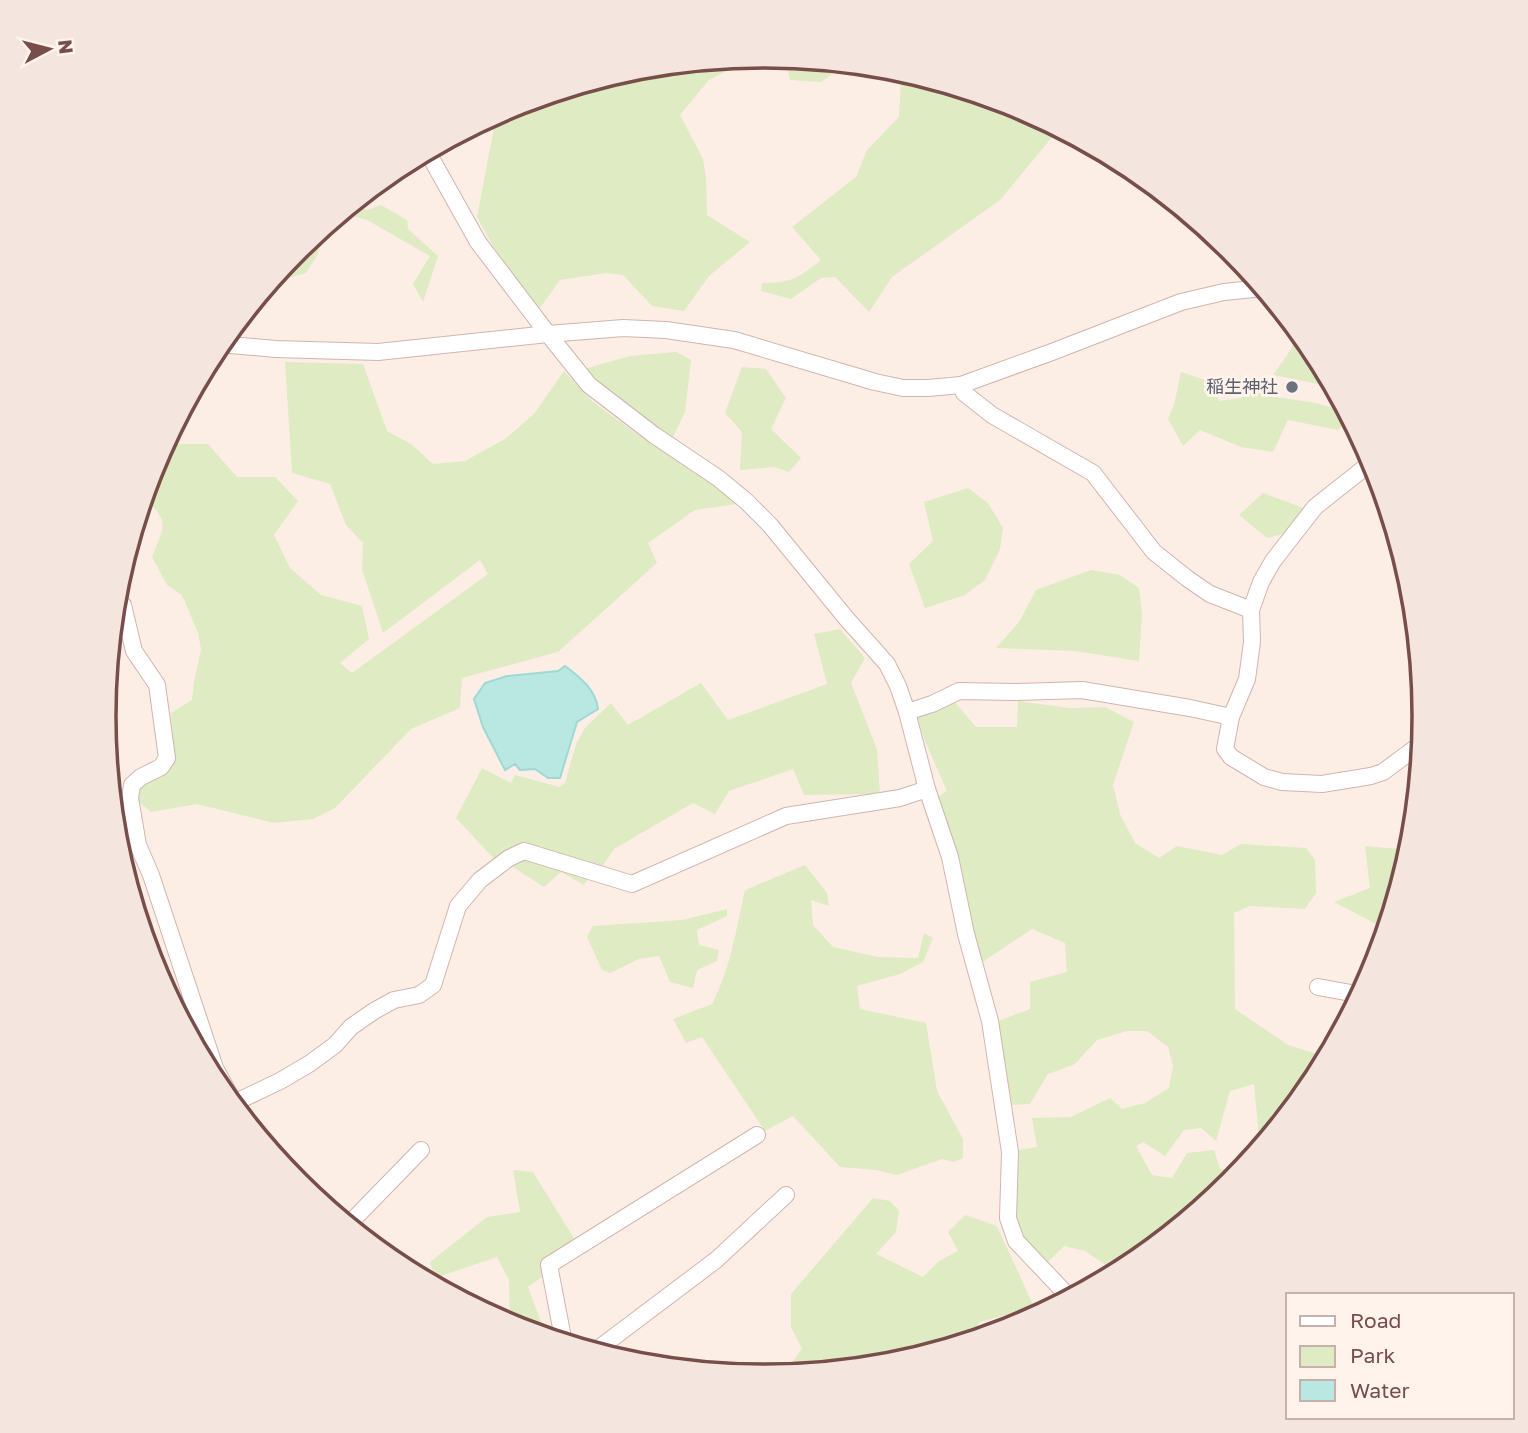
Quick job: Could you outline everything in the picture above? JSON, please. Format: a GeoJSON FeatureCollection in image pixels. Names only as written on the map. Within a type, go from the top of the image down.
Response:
{"type":"FeatureCollection","features":[{"type":"Feature","properties":{"kind":"street"},"geometry":{"type":"LineString","coordinates":[[432,160],[478,242],[589,385],[746,501],[770,525],[887,664],[907,712],[927,789],[950,858],[966,934],[990,1021],[1010,1152],[1008,1218],[1016,1241],[1064,1291]]}},
{"type":"Feature","properties":{"kind":"street"},"geometry":{"type":"LineString","coordinates":[[233,345],[378,352],[623,328],[666,330],[734,340],[875,383],[903,388],[928,388],[961,385],[1181,302],[1224,292],[1251,289]]}},
{"type":"Feature","properties":{"kind":"street"},"geometry":{"type":"LineString","coordinates":[[961,385],[964,393],[992,415],[1093,473],[1154,552],[1188,579],[1210,594],[1251,610]]}},
{"type":"Feature","properties":{"kind":"street"},"geometry":{"type":"LineString","coordinates":[[1363,469],[1315,507],[1273,561],[1261,582],[1251,610],[1252,642],[1247,679],[1231,717],[1225,749],[1231,757],[1265,777],[1282,782],[1322,784],[1383,772],[1411,751]]}},
{"type":"Feature","properties":{"kind":"street"},"geometry":{"type":"LineString","coordinates":[[124,611],[134,650],[156,685],[167,758],[161,767],[132,785],[130,798],[138,845],[152,875],[202,1040]]}},
{"type":"Feature","properties":{"kind":"street"},"geometry":{"type":"LineString","coordinates":[[907,712],[959,691],[1083,690],[1231,717]]}},
{"type":"Feature","properties":{"kind":"street"},"geometry":{"type":"LineString","coordinates":[[245,1105],[309,1064],[374,1011],[394,1000],[419,995],[433,985],[458,906],[480,880],[509,858],[524,851],[632,884],[786,816],[900,798],[927,789]]}},
{"type":"Feature","properties":{"kind":"street"},"geometry":{"type":"LineString","coordinates":[[1318,987],[1350,993]]}},
{"type":"Feature","properties":{"kind":"street"},"geometry":{"type":"LineString","coordinates":[[562,1332],[549,1265],[757,1135]]}},
{"type":"Feature","properties":{"kind":"street"},"geometry":{"type":"LineString","coordinates":[[354,1219],[421,1150]]}},
{"type":"Feature","properties":{"kind":"street"},"geometry":{"type":"LineString","coordinates":[[604,1345],[716,1260],[786,1195]]}},
{"type":"Feature","properties":{"kind":"green space"},"geometry":{"type":"Polygon","coordinates":[[[788,69],[834,73],[821,82],[790,80],[788,69]]]}},
{"type":"Feature","properties":{"kind":"green space"},"geometry":{"type":"Polygon","coordinates":[[[730,70],[709,80],[680,115],[703,159],[707,215],[750,242],[709,276],[684,311],[652,306],[623,275],[606,273],[560,280],[540,308],[500,258],[477,217],[494,128],[596,90],[679,74],[730,70]]]}},
{"type":"Feature","properties":{"kind":"green space"},"geometry":{"type":"Polygon","coordinates":[[[901,83],[972,103],[1053,136],[1000,200],[892,277],[869,312],[835,277],[821,278],[791,299],[761,291],[762,283],[794,278],[821,260],[792,227],[856,177],[867,150],[899,117],[901,83]]]}},
{"type":"Feature","properties":{"kind":"green space"},"geometry":{"type":"Polygon","coordinates":[[[381,205],[407,220],[408,229],[438,256],[423,302],[413,284],[430,256],[367,220],[352,216],[361,209],[368,210],[381,205]]]}},
{"type":"Feature","properties":{"kind":"green space"},"geometry":{"type":"Polygon","coordinates":[[[320,245],[318,254],[306,273],[287,278],[320,245]]]}},
{"type":"Feature","properties":{"kind":"green space"},"geometry":{"type":"Polygon","coordinates":[[[1293,342],[1320,384],[1273,375],[1292,348],[1293,342]]]}},
{"type":"Feature","properties":{"kind":"green space"},"geometry":{"type":"Polygon","coordinates":[[[676,352],[691,360],[685,412],[671,441],[607,394],[584,369],[630,356],[676,352]]]}},
{"type":"Feature","properties":{"kind":"green space"},"geometry":{"type":"Polygon","coordinates":[[[285,362],[363,364],[387,431],[411,444],[433,464],[465,461],[505,439],[534,414],[564,371],[593,402],[641,437],[721,486],[737,504],[695,510],[648,543],[657,563],[558,652],[462,678],[460,708],[411,729],[335,808],[313,819],[274,823],[197,804],[151,812],[134,798],[144,783],[166,771],[175,757],[171,713],[192,700],[201,649],[198,633],[182,595],[167,585],[152,557],[163,524],[151,505],[176,444],[208,444],[237,477],[275,477],[298,501],[274,535],[290,568],[321,595],[362,606],[369,639],[340,663],[352,673],[488,574],[480,560],[383,633],[362,569],[363,543],[346,525],[330,484],[292,473],[285,362]]]}},
{"type":"Feature","properties":{"kind":"green space"},"geometry":{"type":"Polygon","coordinates":[[[742,367],[766,369],[786,398],[771,429],[801,458],[789,472],[774,467],[740,470],[742,432],[725,413],[742,367]]]}},
{"type":"Feature","properties":{"kind":"green space"},"geometry":{"type":"Polygon","coordinates":[[[1181,372],[1208,381],[1219,401],[1240,398],[1267,386],[1269,396],[1333,408],[1343,426],[1338,430],[1288,420],[1273,452],[1241,447],[1200,430],[1183,446],[1168,419],[1181,372]]]}},
{"type":"Feature","properties":{"kind":"green space"},"geometry":{"type":"Polygon","coordinates":[[[968,488],[988,503],[1003,528],[1000,549],[985,580],[965,595],[925,608],[909,564],[933,541],[924,502],[968,488]]]}},
{"type":"Feature","properties":{"kind":"green space"},"geometry":{"type":"Polygon","coordinates":[[[1263,493],[1306,509],[1287,533],[1267,538],[1239,515],[1263,493]]]}},
{"type":"Feature","properties":{"kind":"green space"},"geometry":{"type":"Polygon","coordinates":[[[1091,570],[1120,575],[1139,588],[1142,614],[1139,661],[1075,651],[996,648],[1019,622],[1036,590],[1091,570]]]}},
{"type":"Feature","properties":{"kind":"green space"},"geometry":{"type":"Polygon","coordinates":[[[840,629],[865,658],[851,683],[877,749],[880,794],[804,795],[793,769],[729,791],[715,814],[693,803],[614,849],[599,871],[523,847],[496,861],[456,818],[482,768],[511,783],[515,775],[560,787],[565,783],[576,744],[585,728],[611,703],[628,725],[701,683],[728,720],[827,684],[814,634],[840,629]]]}},
{"type":"Feature","properties":{"kind":"green space"},"geometry":{"type":"Polygon","coordinates":[[[954,701],[976,727],[1017,727],[1018,701],[1069,708],[1105,707],[1134,722],[1113,785],[1120,814],[1135,843],[1159,858],[1177,846],[1222,855],[1241,844],[1306,848],[1315,860],[1316,893],[1305,909],[1250,906],[1234,913],[1235,1009],[1288,1045],[1317,1054],[1303,1077],[1259,1135],[1254,1084],[1230,1091],[1216,1141],[1201,1128],[1184,1130],[1165,1156],[1143,1142],[1136,1146],[1152,1175],[1172,1178],[1187,1153],[1214,1150],[1220,1169],[1228,1169],[1159,1231],[1107,1266],[1085,1251],[1064,1246],[1046,1264],[1022,1240],[1014,1214],[1013,1151],[1037,1147],[1032,1118],[1071,1117],[1110,1098],[1122,1109],[1145,1103],[1169,1088],[1173,1066],[1168,1047],[1147,1031],[1127,1031],[1097,1040],[1075,1064],[1048,1074],[1030,1104],[1012,1105],[998,1021],[1030,1009],[1030,982],[1067,972],[1065,943],[1032,929],[981,963],[936,798],[947,791],[925,741],[917,715],[954,701]]]}},
{"type":"Feature","properties":{"kind":"green space"},"geometry":{"type":"Polygon","coordinates":[[[1365,846],[1399,849],[1378,925],[1334,902],[1370,888],[1365,846]]]}},
{"type":"Feature","properties":{"kind":"green space"},"geometry":{"type":"Polygon","coordinates":[[[525,854],[590,875],[584,885],[561,872],[544,887],[511,866],[525,854]]]}},
{"type":"Feature","properties":{"kind":"green space"},"geometry":{"type":"Polygon","coordinates":[[[805,865],[827,893],[829,906],[811,900],[813,925],[833,947],[878,957],[918,958],[924,933],[933,938],[923,962],[900,974],[857,986],[860,1009],[926,1023],[937,1091],[963,1139],[963,1158],[953,1162],[942,1159],[897,1175],[840,1167],[793,1116],[765,1131],[702,1037],[686,1043],[673,1019],[712,1004],[728,962],[745,890],[805,865]]]}},
{"type":"Feature","properties":{"kind":"green space"},"geometry":{"type":"Polygon","coordinates":[[[727,909],[727,916],[697,930],[699,945],[719,950],[717,961],[697,970],[693,988],[670,982],[659,956],[639,959],[610,973],[602,970],[587,937],[593,926],[682,920],[727,909]]]}},
{"type":"Feature","properties":{"kind":"green space"},"geometry":{"type":"Polygon","coordinates":[[[513,1170],[533,1172],[575,1240],[546,1274],[528,1287],[541,1322],[538,1323],[510,1312],[509,1280],[497,1257],[438,1277],[434,1274],[430,1262],[487,1217],[520,1212],[513,1170]]]}},
{"type":"Feature","properties":{"kind":"green space"},"geometry":{"type":"Polygon","coordinates":[[[873,1198],[890,1201],[899,1211],[896,1232],[876,1254],[923,1277],[939,1261],[958,1251],[948,1232],[965,1215],[997,1226],[1033,1306],[980,1322],[976,1329],[932,1343],[849,1359],[791,1364],[802,1349],[791,1327],[791,1294],[873,1198]]]}},
{"type":"Feature","properties":{"kind":"water"},"geometry":{"type":"Polygon","coordinates":[[[565,666],[591,690],[598,709],[577,722],[560,778],[548,778],[535,769],[520,770],[515,764],[505,770],[483,727],[474,699],[485,683],[507,676],[558,671],[565,666]]]}},
{"type":"Feature","properties":{"kind":"place","name":"稲生神社"},"geometry":{"type":"Point","coordinates":[1292,387]}}]}
